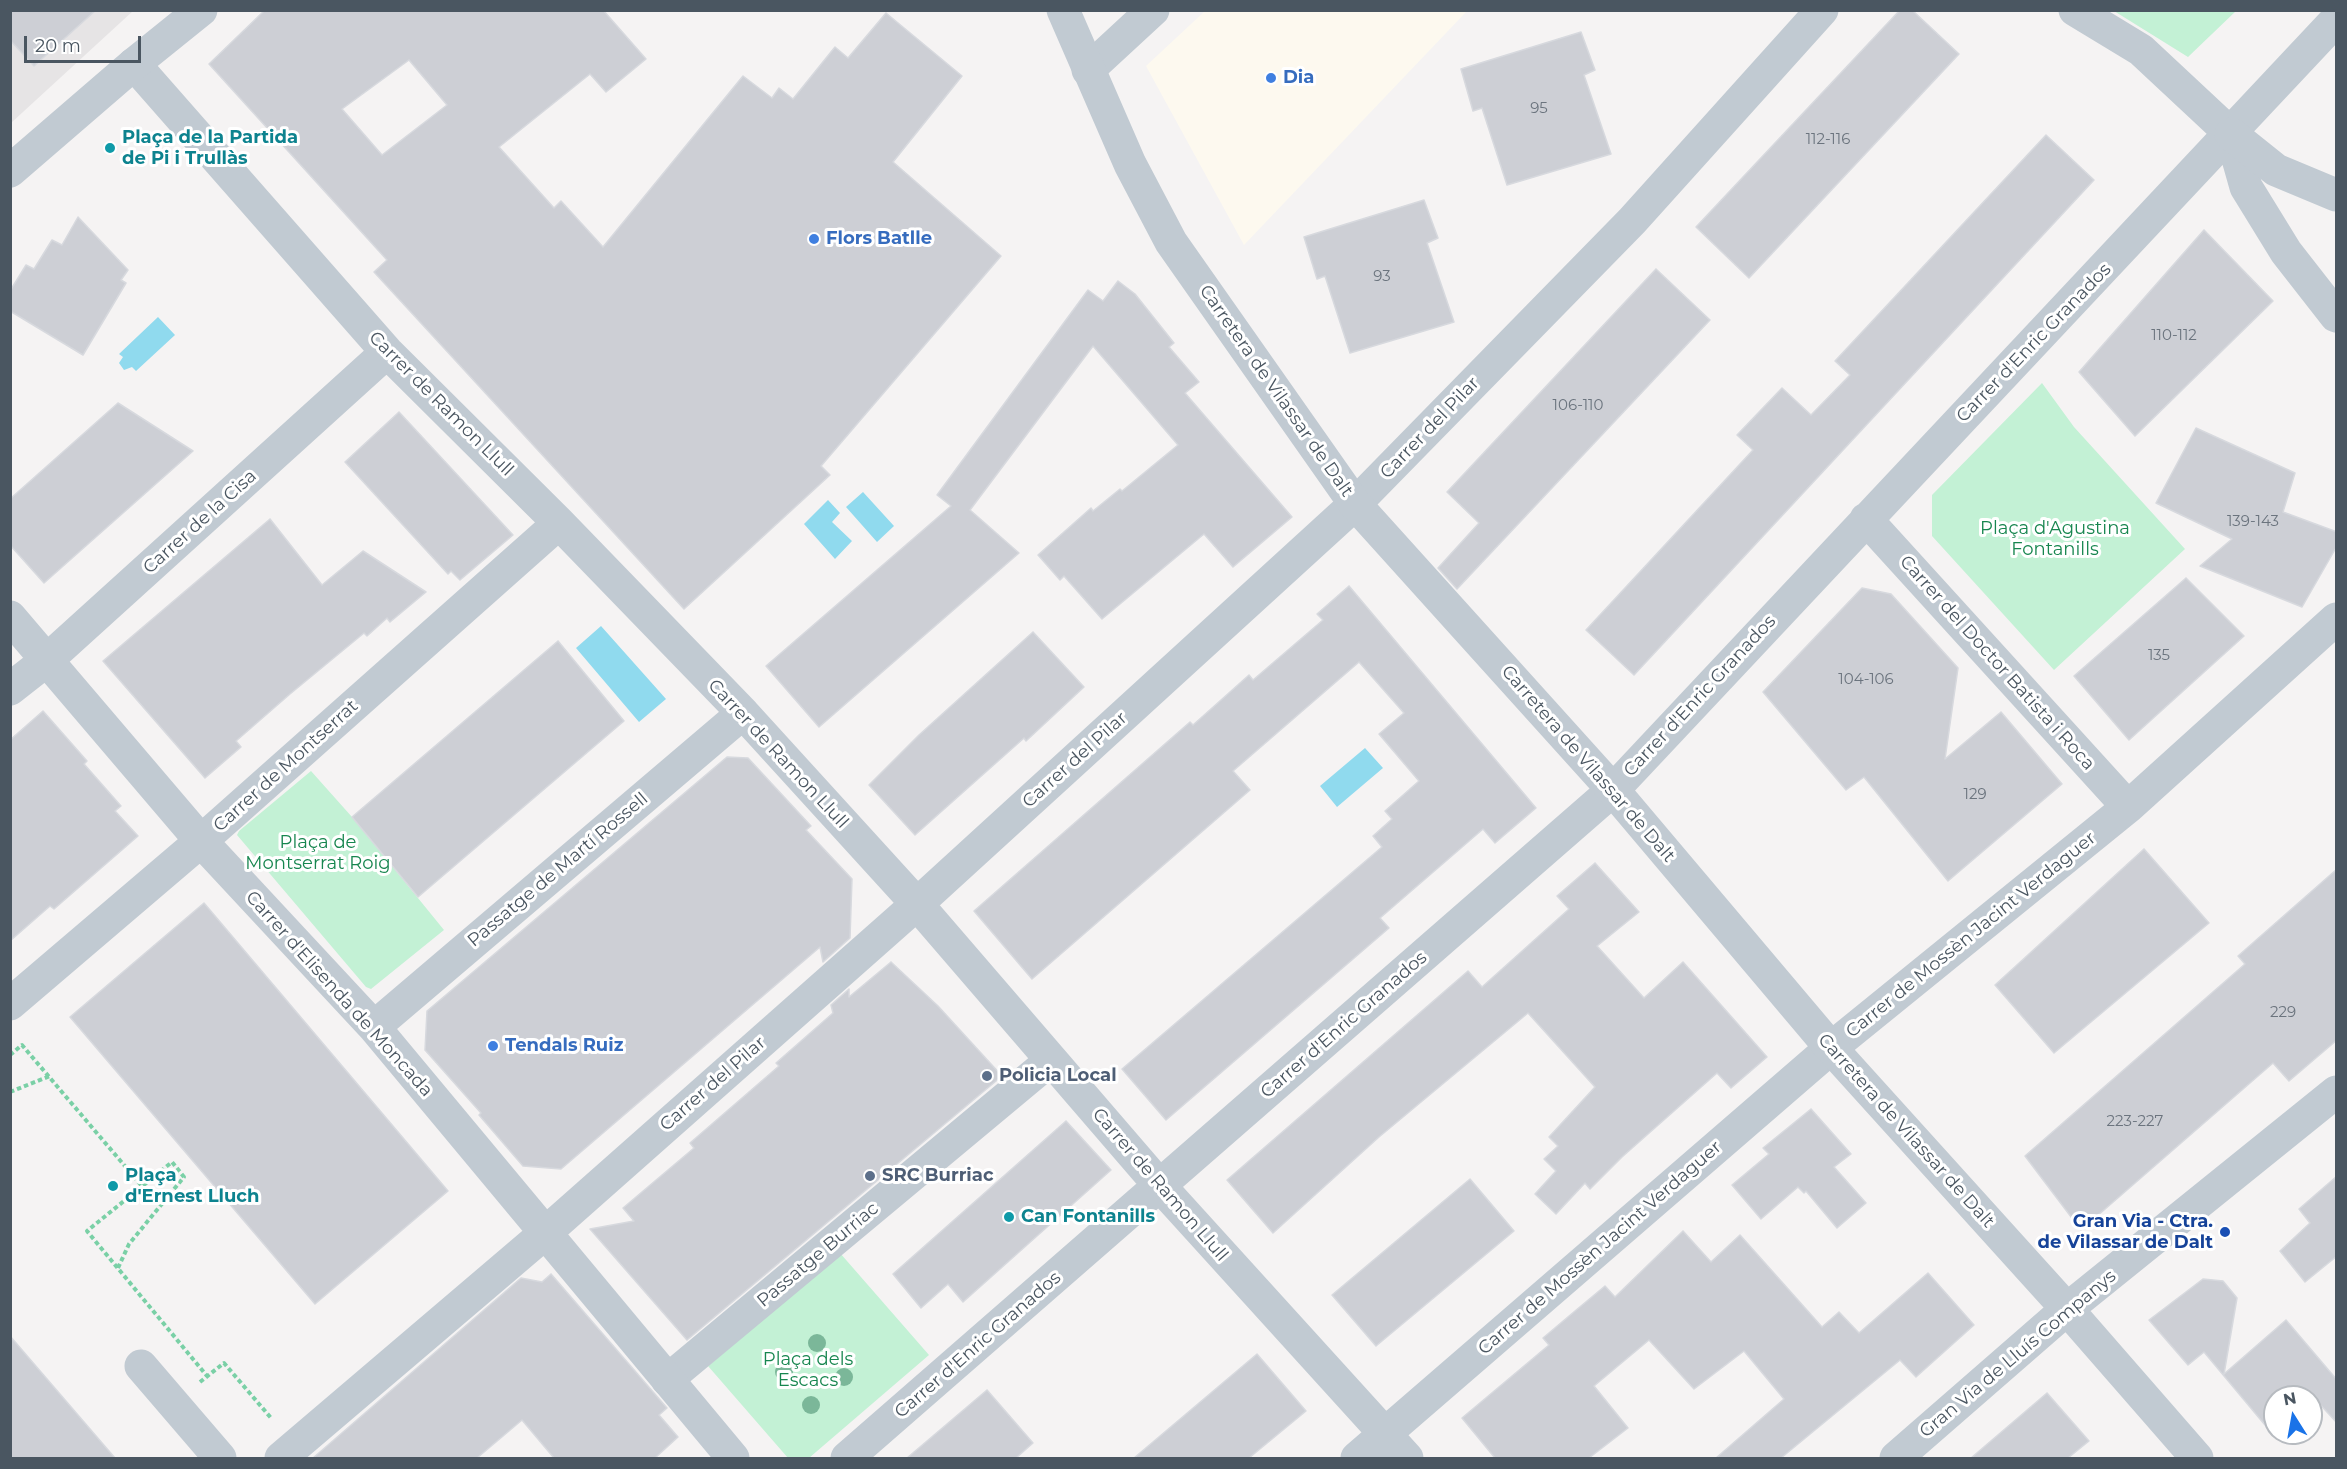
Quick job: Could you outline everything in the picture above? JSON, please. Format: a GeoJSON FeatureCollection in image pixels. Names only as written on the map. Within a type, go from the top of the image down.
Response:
{"type":"FeatureCollection","features":[{"type":"Feature","properties":{"kind":"street"},"geometry":{"type":"LineString","coordinates":[[10,171],[134,64],[201,10]]}},
{"type":"Feature","properties":{"kind":"street","name":"Carretera de Vilassar de Dalt"},"geometry":{"type":"LineString","coordinates":[[1063,10],[1130,164],[1171,242],[1355,504],[1613,790],[1831,1048],[2067,1309],[2197,1458]]}},
{"type":"Feature","properties":{"kind":"street"},"geometry":{"type":"LineString","coordinates":[[1089,70],[1153,10]]}},
{"type":"Feature","properties":{"kind":"street","name":"Carrer del Pilar"},"geometry":{"type":"LineString","coordinates":[[281,1458],[544,1234],[917,904],[1355,504],[1632,221],[1821,10]]}},
{"type":"Feature","properties":{"kind":"street"},"geometry":{"type":"LineString","coordinates":[[2075,10],[2141,50],[2231,134],[2276,170],[2337,195]]}},
{"type":"Feature","properties":{"kind":"street","name":"Carrer d'Enric Granados"},"geometry":{"type":"LineString","coordinates":[[848,1458],[1613,790],[2337,20]]}},
{"type":"Feature","properties":{"kind":"street","name":"Carrer de Ramon Llull"},"geometry":{"type":"LineString","coordinates":[[134,64],[387,352],[559,523],[742,713],[917,904],[1160,1186],[1407,1458]]}},
{"type":"Feature","properties":{"kind":"street"},"geometry":{"type":"LineString","coordinates":[[2231,134],[2246,187],[2286,252],[2337,316]]}},
{"type":"Feature","properties":{"kind":"street","name":"Carrer de la Cisa"},"geometry":{"type":"LineString","coordinates":[[10,689],[47,660],[387,352]]}},
{"type":"Feature","properties":{"kind":"street","name":"Carrer del Doctor Batista i Roca"},"geometry":{"type":"LineString","coordinates":[[1866,519],[2128,807]]}},
{"type":"Feature","properties":{"kind":"street","name":"Carrer de Montserrat"},"geometry":{"type":"LineString","coordinates":[[10,1004],[201,841],[559,523]]}},
{"type":"Feature","properties":{"kind":"street","name":"Carrer d'Elisenda de Moncada"},"geometry":{"type":"LineString","coordinates":[[10,617],[201,841],[374,1027],[544,1234],[733,1458]]}},
{"type":"Feature","properties":{"kind":"street","name":"Carrer de Mossèn Jacint Verdaguer"},"geometry":{"type":"LineString","coordinates":[[1357,1458],[1831,1048],[2128,807],[2337,619]]}},
{"type":"Feature","properties":{"kind":"street","name":"Passatge de Martí Rossell"},"geometry":{"type":"LineString","coordinates":[[374,1027],[742,713]]}},
{"type":"Feature","properties":{"kind":"street","name":"Passatge Burriac"},"geometry":{"type":"LineString","coordinates":[[667,1380],[1051,1060]]}},
{"type":"Feature","properties":{"kind":"street","name":"Gran Via de Lluís Companys"},"geometry":{"type":"LineString","coordinates":[[1896,1458],[2067,1309],[2337,1092]]}},
{"type":"Feature","properties":{"kind":"street"},"geometry":{"type":"LineString","coordinates":[[141,1366],[220,1458]]}},
{"type":"Feature","properties":{"kind":"path"},"geometry":{"type":"LineString","coordinates":[[10,1055],[22,1045],[141,1185]]}},
{"type":"Feature","properties":{"kind":"path"},"geometry":{"type":"LineString","coordinates":[[10,1092],[50,1076]]}},
{"type":"Feature","properties":{"kind":"path"},"geometry":{"type":"LineString","coordinates":[[118,1268],[129,1244],[184,1177],[172,1162],[87,1231],[207,1377]]}},
{"type":"Feature","properties":{"kind":"path"},"geometry":{"type":"LineString","coordinates":[[224,1363],[264,1409]]}},
{"type":"Feature","properties":{"kind":"shaded area"},"geometry":{"type":"Polygon","coordinates":[[[11,11],[133,11],[11,123],[11,11]]]}},
{"type":"Feature","properties":{"kind":"shaded area"},"geometry":{"type":"Polygon","coordinates":[[[1205,11],[1467,11],[1244,245],[1146,66],[1205,11]]]}},
{"type":"Feature","properties":{"kind":"green space"},"geometry":{"type":"Polygon","coordinates":[[[2114,11],[2236,11],[2188,57],[2114,11]]]}},
{"type":"Feature","properties":{"kind":"green space","name":"Plaça d'Agustina Fontanills"},"geometry":{"type":"Polygon","coordinates":[[[2042,383],[2074,427],[2185,549],[2054,670],[1932,536],[1932,495],[2042,383]]]}},
{"type":"Feature","properties":{"kind":"green space","name":"Plaça de Montserrat Roig"},"geometry":{"type":"Polygon","coordinates":[[[311,771],[352,817],[444,930],[371,989],[366,987],[237,835],[311,771]]]}},
{"type":"Feature","properties":{"kind":"green space","name":"Plaça dels Escacs"},"geometry":{"type":"Polygon","coordinates":[[[840,1253],[929,1355],[809,1458],[788,1458],[708,1366],[840,1253]]]}},
{"type":"Feature","properties":{"kind":"water"},"geometry":{"type":"Polygon","coordinates":[[[158,317],[175,335],[136,371],[132,367],[124,370],[119,363],[123,357],[119,354],[158,317]]]}},
{"type":"Feature","properties":{"kind":"water"},"geometry":{"type":"Polygon","coordinates":[[[863,492],[894,526],[877,542],[846,507],[863,492]]]}},
{"type":"Feature","properties":{"kind":"water"},"geometry":{"type":"Polygon","coordinates":[[[828,500],[840,513],[832,522],[852,541],[835,559],[804,524],[828,500]]]}},
{"type":"Feature","properties":{"kind":"water"},"geometry":{"type":"Polygon","coordinates":[[[601,626],[666,699],[639,722],[576,648],[601,626]]]}},
{"type":"Feature","properties":{"kind":"water"},"geometry":{"type":"Polygon","coordinates":[[[1365,748],[1383,768],[1337,807],[1320,786],[1365,748]]]}},
{"type":"Feature","properties":{"kind":"building"},"geometry":{"type":"Polygon","coordinates":[[[10,10],[96,10],[34,66],[10,40],[10,10]]]}},
{"type":"Feature","properties":{"kind":"building"},"geometry":{"type":"Polygon","coordinates":[[[265,10],[603,10],[646,59],[606,92],[590,74],[499,147],[554,208],[561,201],[603,247],[743,76],[772,98],[779,88],[793,99],[835,47],[848,58],[886,13],[962,76],[893,162],[1001,256],[821,466],[830,475],[684,609],[374,272],[387,260],[209,64],[265,10]],[[409,60],[342,109],[382,155],[447,105],[409,60]]]}},
{"type":"Feature","properties":{"kind":"building"},"geometry":{"type":"Polygon","coordinates":[[[1900,10],[1912,10],[1959,54],[1749,278],[1696,227],[1900,10]]]}},
{"type":"Feature","properties":{"kind":"building"},"geometry":{"type":"Polygon","coordinates":[[[1581,32],[1595,70],[1584,75],[1611,154],[1507,185],[1482,108],[1473,111],[1461,69],[1581,32]]]}},
{"type":"Feature","properties":{"kind":"building"},"geometry":{"type":"Polygon","coordinates":[[[2046,135],[2094,180],[1634,675],[1586,630],[1753,450],[1737,435],[1782,388],[1811,415],[1850,375],[1835,361],[2046,135]]]}},
{"type":"Feature","properties":{"kind":"building"},"geometry":{"type":"Polygon","coordinates":[[[1424,200],[1438,238],[1427,243],[1454,322],[1350,353],[1325,276],[1317,279],[1304,237],[1424,200]]]}},
{"type":"Feature","properties":{"kind":"building"},"geometry":{"type":"Polygon","coordinates":[[[78,217],[128,270],[121,280],[126,283],[83,355],[10,311],[10,291],[26,265],[34,269],[52,240],[62,245],[78,217]]]}},
{"type":"Feature","properties":{"kind":"building"},"geometry":{"type":"Polygon","coordinates":[[[2204,230],[2273,301],[2135,436],[2079,372],[2204,230]]]}},
{"type":"Feature","properties":{"kind":"building"},"geometry":{"type":"Polygon","coordinates":[[[1656,269],[1710,320],[1457,589],[1438,568],[1479,523],[1447,492],[1656,269]]]}},
{"type":"Feature","properties":{"kind":"building"},"geometry":{"type":"Polygon","coordinates":[[[1118,281],[1135,294],[1174,343],[1169,347],[1199,382],[1185,393],[1292,517],[1233,567],[1204,534],[1102,619],[1064,576],[1060,580],[1038,555],[1091,508],[1093,511],[1120,489],[1122,491],[1178,445],[1093,346],[970,510],[1019,553],[819,727],[766,666],[951,506],[937,495],[1088,290],[1103,301],[1118,281]]]}},
{"type":"Feature","properties":{"kind":"building"},"geometry":{"type":"Polygon","coordinates":[[[118,403],[193,451],[44,583],[10,545],[10,499],[118,403]]]}},
{"type":"Feature","properties":{"kind":"building"},"geometry":{"type":"Polygon","coordinates":[[[399,412],[513,535],[460,580],[451,571],[448,574],[345,462],[399,412]]]}},
{"type":"Feature","properties":{"kind":"building"},"geometry":{"type":"Polygon","coordinates":[[[2196,428],[2295,473],[2283,512],[2337,532],[2337,546],[2302,607],[2200,566],[2232,539],[2156,503],[2196,428]]]}},
{"type":"Feature","properties":{"kind":"building"},"geometry":{"type":"Polygon","coordinates":[[[270,519],[322,585],[363,551],[426,592],[390,622],[387,618],[367,636],[364,633],[290,694],[236,741],[241,747],[205,778],[103,661],[270,519]]]}},
{"type":"Feature","properties":{"kind":"building"},"geometry":{"type":"Polygon","coordinates":[[[2186,578],[2244,636],[2129,740],[2074,676],[2186,578]]]}},
{"type":"Feature","properties":{"kind":"building"},"geometry":{"type":"Polygon","coordinates":[[[1349,586],[1536,808],[1495,843],[1483,829],[1380,918],[1389,928],[1166,1120],[1122,1069],[1382,847],[1373,836],[1392,819],[1385,811],[1419,781],[1379,734],[1404,713],[1359,662],[1233,771],[1250,790],[1032,979],[974,911],[1190,722],[1193,725],[1249,675],[1253,680],[1323,620],[1317,614],[1349,586]]]}},
{"type":"Feature","properties":{"kind":"building"},"geometry":{"type":"Polygon","coordinates":[[[1862,588],[1891,594],[1958,668],[1945,759],[2001,712],[2062,784],[1948,881],[1864,777],[1846,790],[1763,692],[1862,588]]]}},
{"type":"Feature","properties":{"kind":"building"},"geometry":{"type":"Polygon","coordinates":[[[1033,632],[1084,687],[1026,741],[1024,738],[915,835],[869,785],[919,735],[1033,632]]]}},
{"type":"Feature","properties":{"kind":"building"},"geometry":{"type":"Polygon","coordinates":[[[558,641],[624,721],[418,897],[352,817],[558,641]]]}},
{"type":"Feature","properties":{"kind":"building"},"geometry":{"type":"Polygon","coordinates":[[[43,711],[87,761],[84,764],[121,806],[115,811],[138,836],[54,909],[50,906],[10,941],[10,740],[43,711]]]}},
{"type":"Feature","properties":{"kind":"building"},"geometry":{"type":"Polygon","coordinates":[[[727,757],[748,758],[811,826],[806,830],[852,879],[850,938],[823,962],[820,947],[561,1169],[523,1166],[479,1115],[481,1113],[425,1050],[427,1011],[727,757]]]}},
{"type":"Feature","properties":{"kind":"building"},"geometry":{"type":"Polygon","coordinates":[[[2144,849],[2209,923],[2054,1053],[1995,985],[2144,849]]]}},
{"type":"Feature","properties":{"kind":"building"},"geometry":{"type":"Polygon","coordinates":[[[1595,863],[1639,912],[1597,946],[1644,998],[1683,962],[1767,1057],[1731,1088],[1717,1073],[1622,1157],[1590,1189],[1585,1183],[1556,1214],[1535,1194],[1556,1171],[1544,1159],[1558,1146],[1549,1137],[1595,1087],[1528,1013],[1379,1137],[1273,1233],[1227,1180],[1468,971],[1482,987],[1569,909],[1557,896],[1595,863]]]}},
{"type":"Feature","properties":{"kind":"building"},"geometry":{"type":"Polygon","coordinates":[[[2337,869],[2337,1040],[2289,1081],[2273,1063],[2081,1230],[2025,1156],[2245,964],[2238,956],[2337,869]]]}},
{"type":"Feature","properties":{"kind":"building"},"geometry":{"type":"Polygon","coordinates":[[[204,903],[448,1191],[315,1304],[70,1017],[204,903]]]}},
{"type":"Feature","properties":{"kind":"building"},"geometry":{"type":"Polygon","coordinates":[[[891,962],[938,1006],[1002,1076],[687,1340],[590,1229],[634,1221],[623,1208],[694,1148],[690,1143],[779,1066],[776,1063],[833,1013],[831,1005],[849,989],[849,997],[891,962]]]}},
{"type":"Feature","properties":{"kind":"building"},"geometry":{"type":"Polygon","coordinates":[[[1811,1109],[1851,1154],[1834,1167],[1866,1203],[1837,1228],[1806,1191],[1804,1193],[1798,1187],[1761,1219],[1732,1185],[1769,1154],[1763,1148],[1811,1109]]]}},
{"type":"Feature","properties":{"kind":"building","name":"Can Fontanills"},"geometry":{"type":"Polygon","coordinates":[[[1066,1121],[1111,1170],[963,1302],[948,1284],[921,1308],[893,1274],[1066,1121]]]}},
{"type":"Feature","properties":{"kind":"building"},"geometry":{"type":"Polygon","coordinates":[[[2337,1176],[2337,1256],[2305,1282],[2280,1251],[2310,1223],[2299,1209],[2337,1176]]]}},
{"type":"Feature","properties":{"kind":"building"},"geometry":{"type":"Polygon","coordinates":[[[1470,1179],[1514,1231],[1376,1346],[1332,1295],[1470,1179]]]}},
{"type":"Feature","properties":{"kind":"building"},"geometry":{"type":"Polygon","coordinates":[[[1683,1231],[1711,1262],[1740,1235],[1822,1327],[1839,1312],[1859,1333],[1928,1273],[1974,1325],[1916,1377],[1900,1360],[1781,1458],[1716,1458],[1784,1399],[1744,1351],[1694,1389],[1649,1340],[1594,1386],[1628,1428],[1589,1458],[1495,1458],[1462,1418],[1549,1345],[1543,1338],[1605,1286],[1615,1297],[1683,1231]]]}},
{"type":"Feature","properties":{"kind":"building"},"geometry":{"type":"Polygon","coordinates":[[[551,1274],[667,1408],[659,1415],[678,1437],[655,1458],[554,1458],[522,1420],[477,1458],[313,1458],[521,1278],[542,1282],[551,1274]]]}},
{"type":"Feature","properties":{"kind":"building"},"geometry":{"type":"Polygon","coordinates":[[[2203,1279],[2223,1281],[2237,1298],[2224,1374],[2286,1320],[2337,1380],[2337,1423],[2323,1408],[2323,1385],[2263,1385],[2263,1423],[2204,1352],[2188,1365],[2149,1320],[2203,1279]]]}},
{"type":"Feature","properties":{"kind":"building"},"geometry":{"type":"Polygon","coordinates":[[[10,1336],[115,1458],[10,1458],[10,1336]]]}},
{"type":"Feature","properties":{"kind":"building"},"geometry":{"type":"Polygon","coordinates":[[[1257,1354],[1306,1411],[1249,1458],[1134,1458],[1257,1354]]]}},
{"type":"Feature","properties":{"kind":"building"},"geometry":{"type":"Polygon","coordinates":[[[987,1390],[1033,1443],[1016,1458],[907,1458],[987,1390]]]}},
{"type":"Feature","properties":{"kind":"building"},"geometry":{"type":"Polygon","coordinates":[[[2047,1393],[2089,1441],[2068,1458],[1971,1458],[2047,1393]]]}},
{"type":"Feature","properties":{"kind":"place","name":"Dia"},"geometry":{"type":"Point","coordinates":[1271,78]}},
{"type":"Feature","properties":{"kind":"place","name":"Plaça de la Partida de Pi i Trullàs"},"geometry":{"type":"Point","coordinates":[110,148]}},
{"type":"Feature","properties":{"kind":"place","name":"Flors Batlle"},"geometry":{"type":"Point","coordinates":[814,239]}},
{"type":"Feature","properties":{"kind":"place","name":"Tendals Ruiz"},"geometry":{"type":"Point","coordinates":[493,1046]}},
{"type":"Feature","properties":{"kind":"place","name":"Policia Local"},"geometry":{"type":"Point","coordinates":[987,1076]}},
{"type":"Feature","properties":{"kind":"place","name":"SRC Burriac"},"geometry":{"type":"Point","coordinates":[870,1176]}},
{"type":"Feature","properties":{"kind":"place","name":"Plaça d'Ernest Lluch"},"geometry":{"type":"Point","coordinates":[113,1186]}},
{"type":"Feature","properties":{"kind":"place","name":"Can Fontanills"},"geometry":{"type":"Point","coordinates":[1009,1217]}},
{"type":"Feature","properties":{"kind":"place","name":"Gran Via - Ctra. de Vilassar de Dalt"},"geometry":{"type":"Point","coordinates":[2225,1232]}}]}
